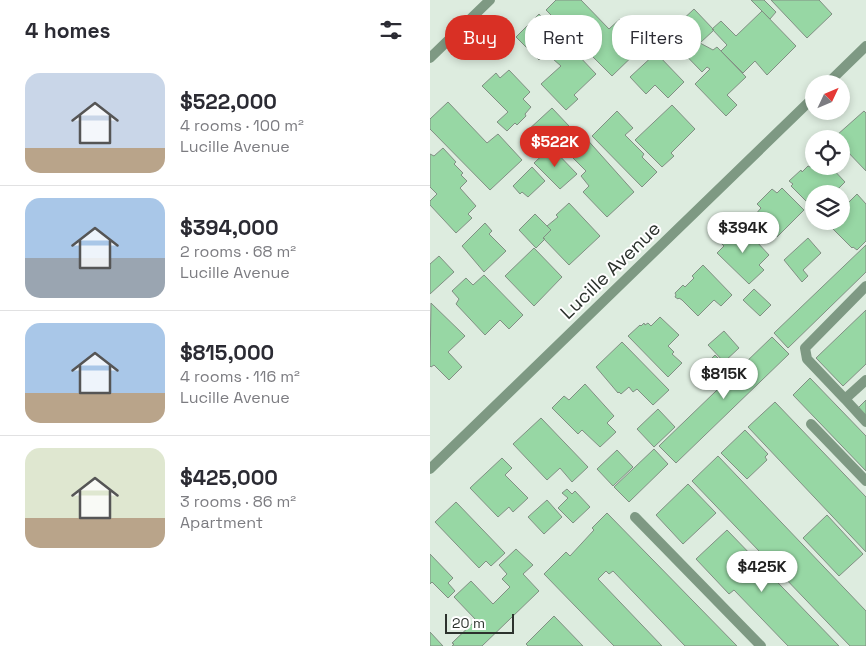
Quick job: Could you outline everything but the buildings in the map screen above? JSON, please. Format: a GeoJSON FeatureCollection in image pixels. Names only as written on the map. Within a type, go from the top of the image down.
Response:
{"type":"FeatureCollection","features":[{"type":"Feature","properties":{"kind":"street"},"geometry":{"type":"LineString","coordinates":[[430,58],[490,0]]}},
{"type":"Feature","properties":{"kind":"street"},"geometry":{"type":"LineString","coordinates":[[836,75],[866,46]]}},
{"type":"Feature","properties":{"kind":"street","name":"Lucille Avenue"},"geometry":{"type":"LineString","coordinates":[[430,469],[805,106]]}},
{"type":"Feature","properties":{"kind":"street"},"geometry":{"type":"LineString","coordinates":[[866,286],[805,348],[807,359],[866,422]]}},
{"type":"Feature","properties":{"kind":"street"},"geometry":{"type":"LineString","coordinates":[[845,400],[866,380]]}},
{"type":"Feature","properties":{"kind":"street"},"geometry":{"type":"LineString","coordinates":[[811,424],[866,481]]}},
{"type":"Feature","properties":{"kind":"street"},"geometry":{"type":"LineString","coordinates":[[634,517],[761,646]]}}]}
